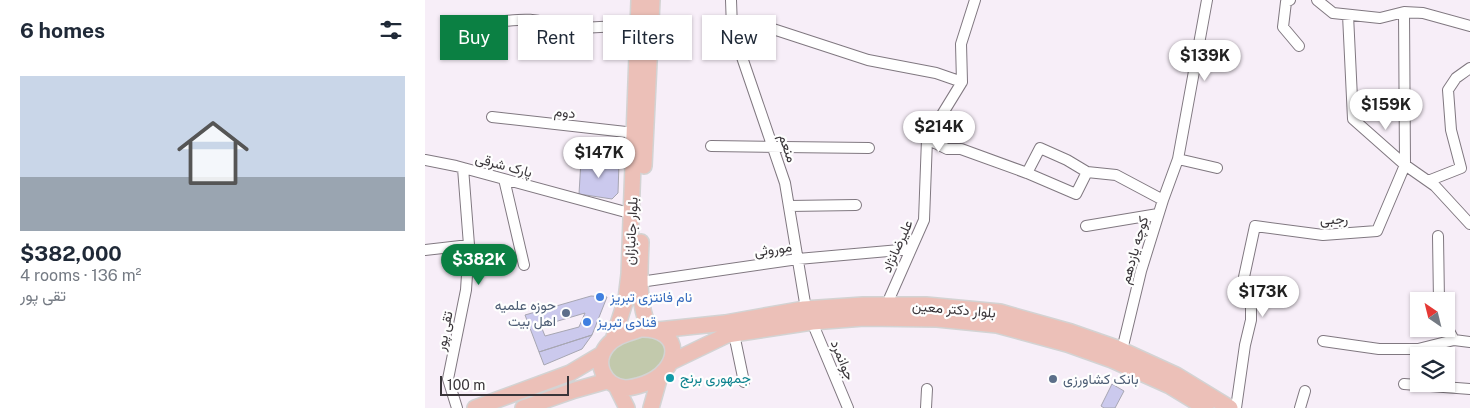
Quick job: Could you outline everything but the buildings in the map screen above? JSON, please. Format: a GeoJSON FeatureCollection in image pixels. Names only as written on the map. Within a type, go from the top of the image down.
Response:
{"type":"FeatureCollection","features":[{"type":"Feature","properties":{"kind":"main road","name":"بلوار جانبازان"},"geometry":{"type":"LineString","coordinates":[[639,0],[639,15]]}},
{"type":"Feature","properties":{"kind":"main road","name":"بلوار جانبازان"},"geometry":{"type":"LineString","coordinates":[[613,340],[626,299],[637,215],[652,0]]}},
{"type":"Feature","properties":{"kind":"main road","name":"بلوار جانبازان"},"geometry":{"type":"LineString","coordinates":[[638,60],[635,133],[640,282],[643,314],[653,330]]}},
{"type":"Feature","properties":{"kind":"main road","name":"بلوار دکتر معین"},"geometry":{"type":"LineString","coordinates":[[653,330],[809,315],[888,304],[926,305],[999,312],[1071,332],[1122,350],[1176,375],[1231,408]]}},
{"type":"Feature","properties":{"kind":"main road","name":"بلوار دکتر معین"},"geometry":{"type":"LineString","coordinates":[[671,362],[727,335],[809,315],[928,319],[997,325],[1067,344],[1112,360],[1170,386],[1205,408]]}},
{"type":"Feature","properties":{"kind":"main road"},"geometry":{"type":"LineString","coordinates":[[475,408],[570,373],[602,354],[613,340],[626,333],[641,329],[653,330],[666,336],[671,344],[673,353],[671,362],[660,376],[651,408]]}},
{"type":"Feature","properties":{"kind":"main road"},"geometry":{"type":"LineString","coordinates":[[602,354],[600,363],[602,373],[612,383],[627,408]]}},
{"type":"Feature","properties":{"kind":"main road"},"geometry":{"type":"LineString","coordinates":[[524,408],[575,390],[612,383],[633,387],[647,383],[660,376]]}},
{"type":"Feature","properties":{"kind":"street","name":"منعم"},"geometry":{"type":"LineString","coordinates":[[731,0],[732,15]]}},
{"type":"Feature","properties":{"kind":"street"},"geometry":{"type":"LineString","coordinates":[[776,30],[868,60],[936,73],[962,82],[961,44],[975,0]]}},
{"type":"Feature","properties":{"kind":"street","name":"کوچه یازدهم"},"geometry":{"type":"LineString","coordinates":[[1122,350],[1141,271],[1158,214],[1178,160],[1207,0]]}},
{"type":"Feature","properties":{"kind":"street"},"geometry":{"type":"LineString","coordinates":[[1290,0],[1286,2],[1283,28],[1299,46]]}},
{"type":"Feature","properties":{"kind":"street"},"geometry":{"type":"LineString","coordinates":[[1317,0],[1333,13],[1380,18],[1404,12],[1423,13],[1470,26]]}},
{"type":"Feature","properties":{"kind":"street","name":"رجبی"},"geometry":{"type":"LineString","coordinates":[[1236,408],[1245,346],[1251,320],[1251,297],[1244,278],[1255,226],[1323,235],[1377,231],[1405,165],[1404,12]]}},
{"type":"Feature","properties":{"kind":"street"},"geometry":{"type":"LineString","coordinates":[[1348,15],[1353,119],[1405,165],[1435,186],[1470,224]]}},
{"type":"Feature","properties":{"kind":"street"},"geometry":{"type":"LineString","coordinates":[[508,21],[531,18],[550,23],[561,29],[603,27]]}},
{"type":"Feature","properties":{"kind":"street","name":"منعم"},"geometry":{"type":"LineString","coordinates":[[743,60],[785,183],[809,315]]}},
{"type":"Feature","properties":{"kind":"street"},"geometry":{"type":"LineString","coordinates":[[1428,181],[1461,168],[1451,130],[1448,90],[1456,78],[1470,68]]}},
{"type":"Feature","properties":{"kind":"street","name":"علیرضانژاد"},"geometry":{"type":"LineString","coordinates":[[888,304],[924,220],[927,139],[962,82]]}},
{"type":"Feature","properties":{"kind":"street","name":"دوم"},"geometry":{"type":"LineString","coordinates":[[492,117],[635,133]]}},
{"type":"Feature","properties":{"kind":"street"},"geometry":{"type":"LineString","coordinates":[[927,139],[947,149],[961,149],[1027,173],[1076,194],[1087,172]]}},
{"type":"Feature","properties":{"kind":"street"},"geometry":{"type":"LineString","coordinates":[[711,146],[869,148]]}},
{"type":"Feature","properties":{"kind":"street"},"geometry":{"type":"LineString","coordinates":[[1027,173],[1040,148],[1067,160],[1087,172],[1116,175],[1163,200]]}},
{"type":"Feature","properties":{"kind":"street","name":"پارک شرقی"},"geometry":{"type":"LineString","coordinates":[[425,160],[463,168],[637,215]]}},
{"type":"Feature","properties":{"kind":"street"},"geometry":{"type":"LineString","coordinates":[[1178,160],[1217,168]]}},
{"type":"Feature","properties":{"kind":"street","name":"تقی پور"},"geometry":{"type":"LineString","coordinates":[[457,408],[448,379],[466,290],[469,245],[463,168]]}},
{"type":"Feature","properties":{"kind":"street"},"geometry":{"type":"LineString","coordinates":[[504,179],[524,265]]}},
{"type":"Feature","properties":{"kind":"street"},"geometry":{"type":"LineString","coordinates":[[789,206],[856,205]]}},
{"type":"Feature","properties":{"kind":"street"},"geometry":{"type":"LineString","coordinates":[[1086,226],[1158,214]]}},
{"type":"Feature","properties":{"kind":"street"},"geometry":{"type":"LineString","coordinates":[[1438,236],[1439,292]]}},
{"type":"Feature","properties":{"kind":"street"},"geometry":{"type":"LineString","coordinates":[[425,250],[469,245]]}},
{"type":"Feature","properties":{"kind":"street","name":"موروثی"},"geometry":{"type":"LineString","coordinates":[[640,282],[798,260],[911,249]]}},
{"type":"Feature","properties":{"kind":"street","name":"جوانمرد"},"geometry":{"type":"LineString","coordinates":[[809,315],[847,408]]}},
{"type":"Feature","properties":{"kind":"street"},"geometry":{"type":"LineString","coordinates":[[734,334],[744,382]]}},
{"type":"Feature","properties":{"kind":"street"},"geometry":{"type":"LineString","coordinates":[[1323,341],[1379,348],[1419,349],[1455,340],[1470,342]]}},
{"type":"Feature","properties":{"kind":"street"},"geometry":{"type":"LineString","coordinates":[[1405,384],[1470,389]]}},
{"type":"Feature","properties":{"kind":"street"},"geometry":{"type":"LineString","coordinates":[[926,408],[927,389]]}},
{"type":"Feature","properties":{"kind":"street"},"geometry":{"type":"LineString","coordinates":[[1300,408],[1305,390]]}},
{"type":"Feature","properties":{"kind":"green space"},"geometry":{"type":"Polygon","coordinates":[[[643,334],[665,342],[668,360],[640,381],[619,382],[606,368],[612,352],[622,341],[643,334]]]}},
{"type":"Feature","properties":{"kind":"place","name":"نام فانتزی تبریز"},"geometry":{"type":"Point","coordinates":[600,297]}},
{"type":"Feature","properties":{"kind":"place","name":"حوزه علمیه اهل بیت"},"geometry":{"type":"Point","coordinates":[566,313]}},
{"type":"Feature","properties":{"kind":"place","name":"قنادی تبریز"},"geometry":{"type":"Point","coordinates":[587,322]}},
{"type":"Feature","properties":{"kind":"place","name":"جمهوری برنج"},"geometry":{"type":"Point","coordinates":[670,378]}},
{"type":"Feature","properties":{"kind":"place","name":"بانک کشاورزی"},"geometry":{"type":"Point","coordinates":[1053,379]}}]}
